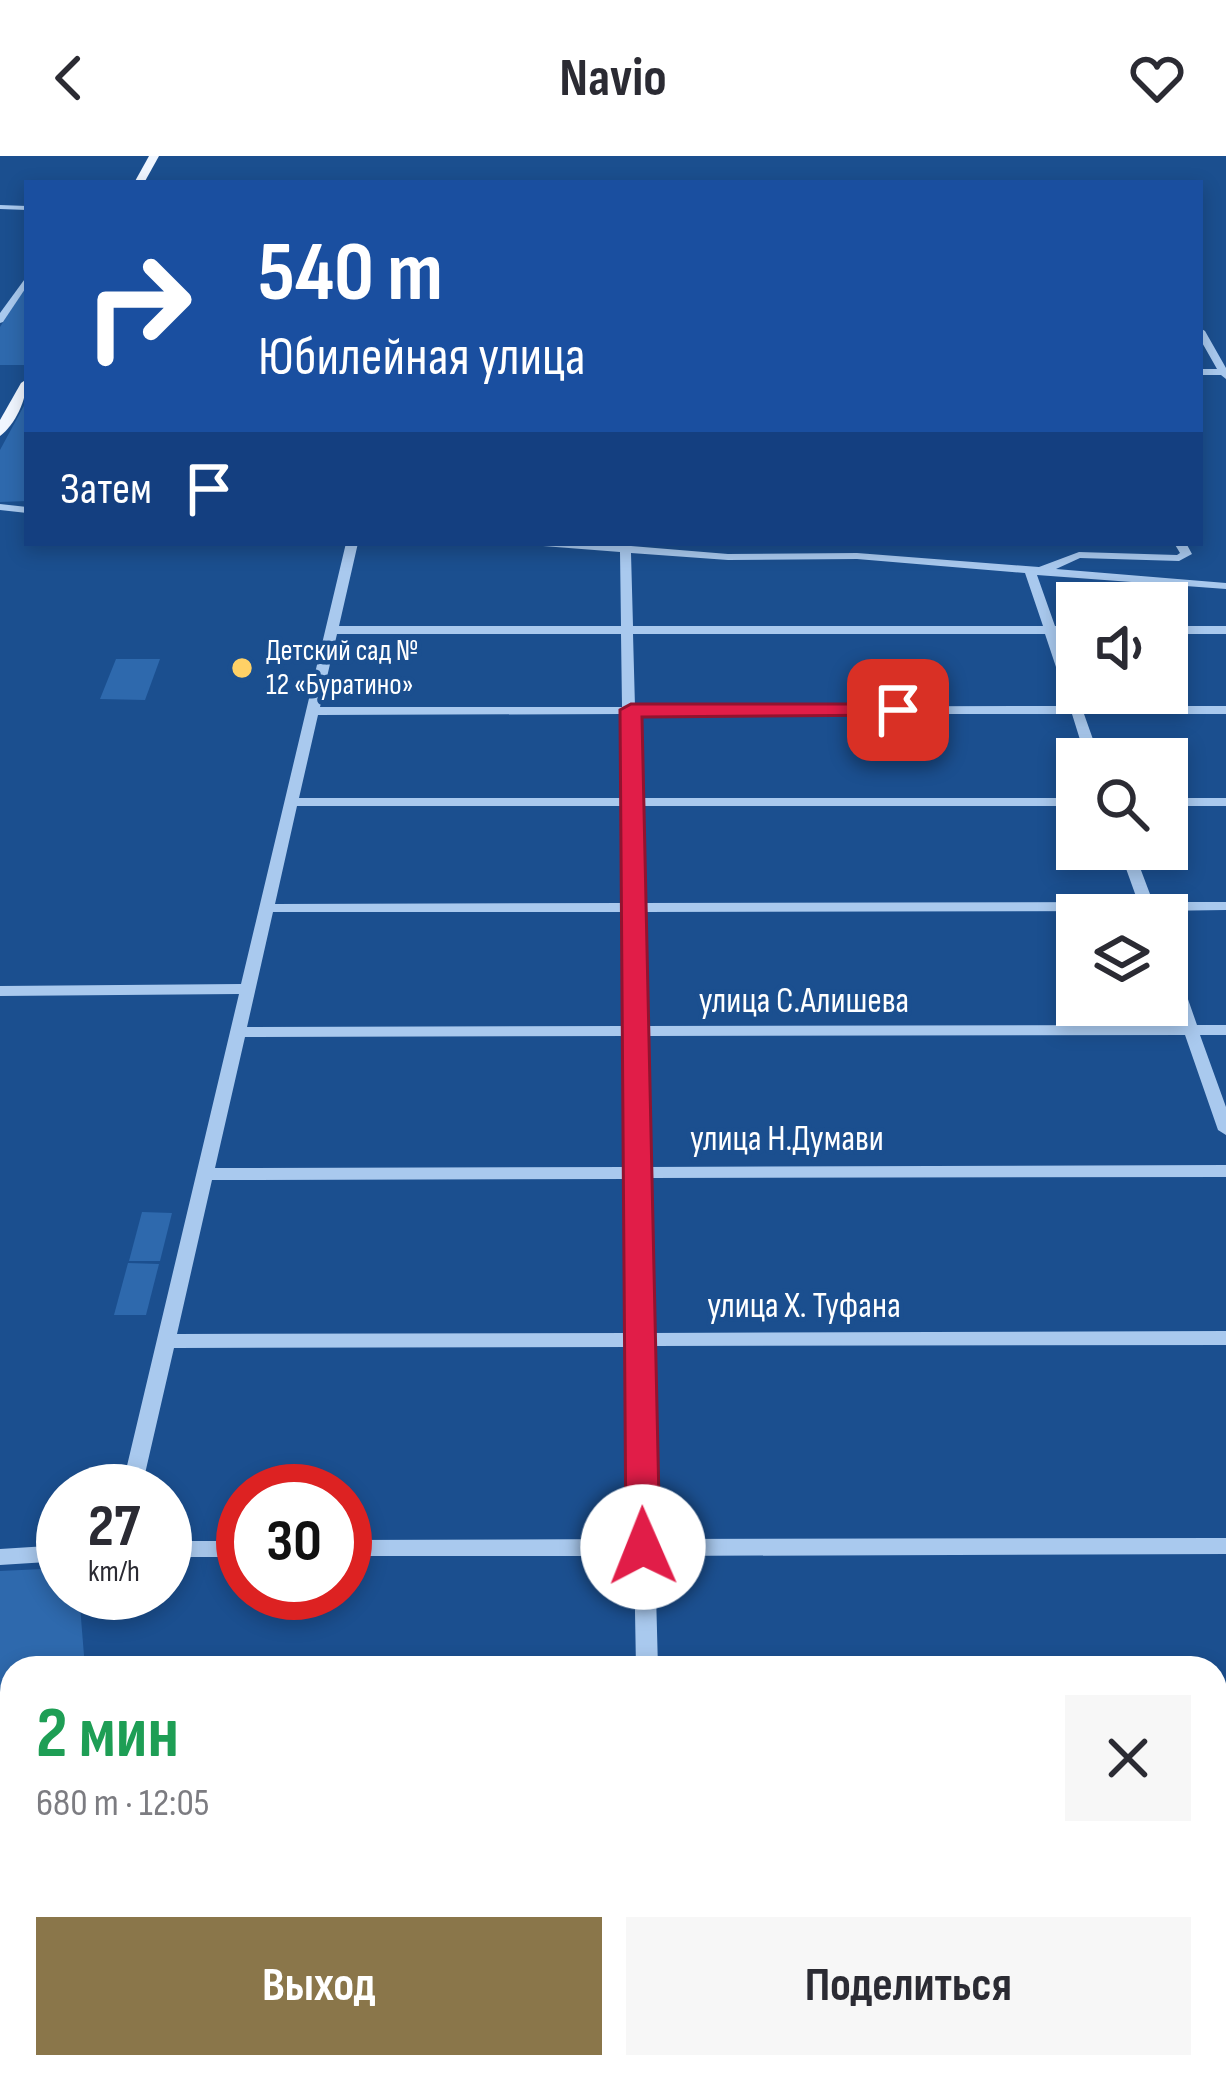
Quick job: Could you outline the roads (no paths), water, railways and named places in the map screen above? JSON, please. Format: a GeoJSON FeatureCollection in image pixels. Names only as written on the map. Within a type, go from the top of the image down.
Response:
{"type":"FeatureCollection","features":[{"type":"Feature","properties":{"kind":"main road"},"geometry":{"type":"LineString","coordinates":[[0,432],[24,388]]}},
{"type":"Feature","properties":{"kind":"street"},"geometry":{"type":"LineString","coordinates":[[0,320],[24,284]]}},
{"type":"Feature","properties":{"kind":"street"},"geometry":{"type":"LineString","coordinates":[[1203,337],[1225,373]]}},
{"type":"Feature","properties":{"kind":"street"},"geometry":{"type":"LineString","coordinates":[[137,1464],[351,546]]}},
{"type":"Feature","properties":{"kind":"street"},"geometry":{"type":"LineString","coordinates":[[647,1656],[634,1031],[637,907],[626,546],[673,553],[857,556],[1226,586]]}},
{"type":"Feature","properties":{"kind":"street"},"geometry":{"type":"LineString","coordinates":[[673,553],[700,546]]}},
{"type":"Feature","properties":{"kind":"street"},"geometry":{"type":"LineString","coordinates":[[857,556],[880,546]]}},
{"type":"Feature","properties":{"kind":"street"},"geometry":{"type":"LineString","coordinates":[[1034,572],[1079,554],[1179,558],[1186,554],[1182,546]]}},
{"type":"Feature","properties":{"kind":"street"},"geometry":{"type":"LineString","coordinates":[[1034,572],[1056,653]]}},
{"type":"Feature","properties":{"kind":"street"},"geometry":{"type":"LineString","coordinates":[[332,630],[1056,630]]}},
{"type":"Feature","properties":{"kind":"street"},"geometry":{"type":"LineString","coordinates":[[1188,630],[1226,630]]}},
{"type":"Feature","properties":{"kind":"street"},"geometry":{"type":"LineString","coordinates":[[313,711],[1056,710]]}},
{"type":"Feature","properties":{"kind":"street"},"geometry":{"type":"LineString","coordinates":[[1188,710],[1226,710]]}},
{"type":"Feature","properties":{"kind":"street"},"geometry":{"type":"LineString","coordinates":[[292,802],[1056,802]]}},
{"type":"Feature","properties":{"kind":"street"},"geometry":{"type":"LineString","coordinates":[[1188,802],[1226,802]]}},
{"type":"Feature","properties":{"kind":"street"},"geometry":{"type":"LineString","coordinates":[[1188,908],[1226,906]]}},
{"type":"Feature","properties":{"kind":"street"},"geometry":{"type":"LineString","coordinates":[[267,908],[1056,909]]}},
{"type":"Feature","properties":{"kind":"street"},"geometry":{"type":"LineString","coordinates":[[0,991],[248,989]]}},
{"type":"Feature","properties":{"kind":"street"},"geometry":{"type":"LineString","coordinates":[[1188,1022],[1226,1130]]}},
{"type":"Feature","properties":{"kind":"street","name":"улица С.Алишева"},"geometry":{"type":"LineString","coordinates":[[238,1032],[1226,1030]]}},
{"type":"Feature","properties":{"kind":"street","name":"улица Н.Думави"},"geometry":{"type":"LineString","coordinates":[[205,1174],[1226,1171]]}},
{"type":"Feature","properties":{"kind":"street","name":"улица Х. Туфана"},"geometry":{"type":"LineString","coordinates":[[166,1341],[1226,1338]]}},
{"type":"Feature","properties":{"kind":"street"},"geometry":{"type":"LineString","coordinates":[[372,1549],[1226,1546]]}},
{"type":"Feature","properties":{"kind":"street"},"geometry":{"type":"LineString","coordinates":[[0,1557],[36,1554]]}},
{"type":"Feature","properties":{"kind":"place","name":"Детский сад № 12 «Буратино»"},"geometry":{"type":"Point","coordinates":[242,668]}}]}
